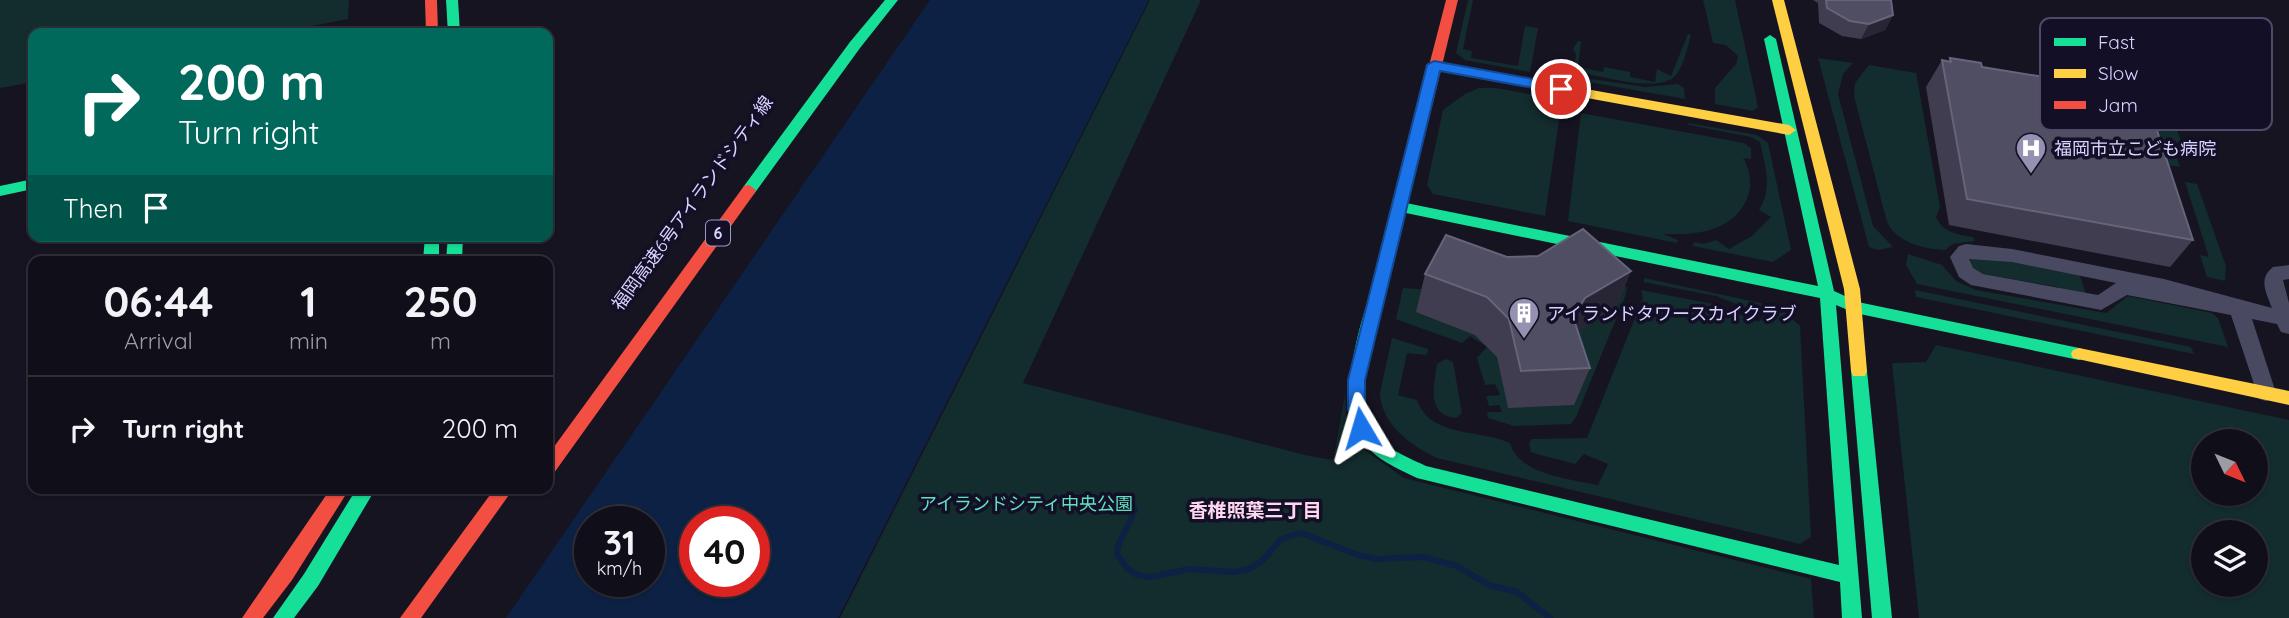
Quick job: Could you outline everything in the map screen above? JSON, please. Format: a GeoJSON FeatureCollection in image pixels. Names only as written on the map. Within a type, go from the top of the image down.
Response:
{"type":"FeatureCollection","features":[{"type":"Feature","properties":{"kind":"main road"},"geometry":{"type":"LineString","coordinates":[[431,0],[432,28]]}},
{"type":"Feature","properties":{"kind":"main road"},"geometry":{"type":"LineString","coordinates":[[452,0],[454,28]]}},
{"type":"Feature","properties":{"kind":"main road","name":"6"},"geometry":{"type":"LineString","coordinates":[[553,461],[855,45],[892,0]]}},
{"type":"Feature","properties":{"kind":"main road"},"geometry":{"type":"LineString","coordinates":[[1452,0],[1357,380],[1356,409],[1361,428],[1381,451],[1423,473],[1849,576]]}},
{"type":"Feature","properties":{"kind":"main road"},"geometry":{"type":"LineString","coordinates":[[1779,0],[1859,291],[1855,307],[1882,618]]}},
{"type":"Feature","properties":{"kind":"main road"},"geometry":{"type":"LineString","coordinates":[[1766,25],[1827,294],[1852,618]]}},
{"type":"Feature","properties":{"kind":"main road"},"geometry":{"type":"LineString","coordinates":[[1434,65],[1789,130]]}},
{"type":"Feature","properties":{"kind":"main road"},"geometry":{"type":"LineString","coordinates":[[0,191],[28,185]]}},
{"type":"Feature","properties":{"kind":"main road"},"geometry":{"type":"LineString","coordinates":[[1401,207],[1827,294],[1855,307],[2262,379],[2289,398]]}},
{"type":"Feature","properties":{"kind":"main road"},"geometry":{"type":"LineString","coordinates":[[1827,294],[1859,291]]}},
{"type":"Feature","properties":{"kind":"main road"},"geometry":{"type":"LineString","coordinates":[[1946,309],[2146,351]]}},
{"type":"Feature","properties":{"kind":"main road"},"geometry":{"type":"LineString","coordinates":[[252,618],[285,574],[337,494]]}},
{"type":"Feature","properties":{"kind":"main road"},"geometry":{"type":"LineString","coordinates":[[283,618],[311,580],[363,494]]}},
{"type":"Feature","properties":{"kind":"main road"},"geometry":{"type":"LineString","coordinates":[[410,618],[501,494]]}},
{"type":"Feature","properties":{"kind":"street"},"geometry":{"type":"LineString","coordinates":[[2239,309],[2124,287],[2101,303],[2092,302],[1978,280],[1966,272],[1959,257],[1965,251],[1982,251],[2204,294],[2239,309],[2287,324]]}},
{"type":"Feature","properties":{"kind":"street"},"geometry":{"type":"LineString","coordinates":[[2067,267],[2084,275],[2090,284],[2092,302]]}},
{"type":"Feature","properties":{"kind":"street"},"geometry":{"type":"LineString","coordinates":[[2287,324],[2273,285],[2274,277],[2280,272],[2289,272]]}},
{"type":"Feature","properties":{"kind":"street"},"geometry":{"type":"LineString","coordinates":[[2239,309],[2262,379]]}},
{"type":"Feature","properties":{"kind":"green space"},"geometry":{"type":"Polygon","coordinates":[[[0,0],[349,0],[348,19],[302,28],[28,28],[28,83],[0,88],[0,0]]]}},
{"type":"Feature","properties":{"kind":"green space","name":"アイランドシティ中央公園"},"geometry":{"type":"Polygon","coordinates":[[[1150,0],[1201,0],[1023,383],[1333,460],[1345,395],[1347,426],[1359,446],[1404,478],[1811,579],[1814,618],[840,618],[1150,0]]]}},
{"type":"Feature","properties":{"kind":"green space"},"geometry":{"type":"Polygon","coordinates":[[[1468,0],[1473,0],[1463,49],[1472,51],[1471,58],[1518,66],[1525,26],[1538,28],[1530,72],[1465,60],[1456,53],[1468,0]]]}},
{"type":"Feature","properties":{"kind":"green space"},"geometry":{"type":"Polygon","coordinates":[[[1703,0],[1735,0],[1758,107],[1753,111],[1715,104],[1715,88],[1736,64],[1738,56],[1726,45],[1713,43],[1703,0]]]}},
{"type":"Feature","properties":{"kind":"green space"},"geometry":{"type":"Polygon","coordinates":[[[1688,34],[1691,35],[1681,67],[1675,76],[1667,81],[1655,83],[1642,83],[1574,71],[1576,54],[1573,49],[1578,41],[1581,41],[1578,67],[1603,72],[1604,67],[1630,72],[1630,77],[1655,82],[1657,69],[1671,76],[1688,34]]]}},
{"type":"Feature","properties":{"kind":"green space"},"geometry":{"type":"Polygon","coordinates":[[[1818,58],[1853,63],[1843,74],[1838,94],[1873,226],[1893,247],[1878,250],[1869,247],[1818,58]]]}},
{"type":"Feature","properties":{"kind":"green space"},"geometry":{"type":"Polygon","coordinates":[[[1869,65],[1916,73],[1940,207],[1936,217],[1942,226],[1957,234],[1973,237],[1975,241],[1953,244],[1945,250],[1928,248],[1904,240],[1887,222],[1854,96],[1855,83],[1869,65]]]}},
{"type":"Feature","properties":{"kind":"green space"},"geometry":{"type":"Polygon","coordinates":[[[1544,72],[1645,87],[1678,84],[1684,88],[1685,99],[1543,74],[1544,72]]]}},
{"type":"Feature","properties":{"kind":"green space"},"geometry":{"type":"Polygon","coordinates":[[[1479,88],[1496,88],[1562,100],[1545,216],[1433,194],[1427,185],[1443,110],[1465,94],[1479,88]]]}},
{"type":"Feature","properties":{"kind":"green space"},"geometry":{"type":"Polygon","coordinates":[[[1581,113],[1744,143],[1751,148],[1751,159],[1743,158],[1750,182],[1745,204],[1729,221],[1718,227],[1695,233],[1663,234],[1678,240],[1677,243],[1568,221],[1581,113]]]}},
{"type":"Feature","properties":{"kind":"green space"},"geometry":{"type":"Polygon","coordinates":[[[1688,123],[1757,135],[1768,143],[1791,250],[1773,262],[1693,246],[1694,242],[1704,244],[1716,240],[1729,249],[1752,236],[1771,217],[1759,210],[1767,185],[1760,142],[1751,137],[1688,123]]]}},
{"type":"Feature","properties":{"kind":"green space"},"geometry":{"type":"Polygon","coordinates":[[[2135,130],[2177,130],[2182,144],[2172,142],[2180,167],[2168,165],[2135,130]]]}},
{"type":"Feature","properties":{"kind":"green space"},"geometry":{"type":"Polygon","coordinates":[[[2185,182],[2197,184],[2226,266],[2225,281],[2207,277],[2200,255],[2209,257],[2185,182]]]}},
{"type":"Feature","properties":{"kind":"green space"},"geometry":{"type":"Polygon","coordinates":[[[1908,254],[1942,265],[1956,281],[1976,290],[2106,313],[2128,296],[2212,313],[2218,318],[2228,347],[1917,284],[1906,265],[1908,254]]]}},
{"type":"Feature","properties":{"kind":"green space"},"geometry":{"type":"Polygon","coordinates":[[[1975,255],[2065,270],[2080,276],[2086,294],[2059,291],[2058,287],[1973,272],[1969,261],[1975,255]]]}},
{"type":"Feature","properties":{"kind":"green space","name":"アイランドタワースカイクラブ"},"geometry":{"type":"Polygon","coordinates":[[[1577,275],[1627,287],[1571,424],[1514,426],[1488,418],[1487,412],[1502,412],[1499,405],[1489,406],[1486,396],[1500,395],[1495,384],[1485,385],[1477,358],[1487,347],[1470,336],[1462,343],[1396,319],[1403,288],[1491,294],[1577,275]]]}},
{"type":"Feature","properties":{"kind":"green space"},"geometry":{"type":"Polygon","coordinates":[[[1644,278],[1779,307],[1800,326],[1811,537],[1800,544],[1437,458],[1399,433],[1386,415],[1380,393],[1392,338],[1428,349],[1427,355],[1407,353],[1398,395],[1417,400],[1423,412],[1433,421],[1444,427],[1510,443],[1515,454],[1534,469],[1560,478],[1598,485],[1608,464],[1584,454],[1575,464],[1537,454],[1531,452],[1529,443],[1532,439],[1587,438],[1643,298],[1641,290],[1713,304],[1759,322],[1764,315],[1716,296],[1644,282],[1644,278]]]}},
{"type":"Feature","properties":{"kind":"green space"},"geometry":{"type":"Polygon","coordinates":[[[1915,290],[2191,347],[2194,354],[1916,297],[1915,290]]]}},
{"type":"Feature","properties":{"kind":"green space"},"geometry":{"type":"Polygon","coordinates":[[[1936,345],[2289,420],[2289,618],[1919,618],[1892,363],[1926,362],[1936,345]]]}},
{"type":"Feature","properties":{"kind":"green space"},"geometry":{"type":"Polygon","coordinates":[[[1446,359],[1453,362],[1462,413],[1456,418],[1446,416],[1440,411],[1434,398],[1437,364],[1446,359]]]}},
{"type":"Feature","properties":{"kind":"water"},"geometry":{"type":"Polygon","coordinates":[[[930,0],[1149,0],[838,618],[506,618],[574,519],[574,597],[665,597],[665,506],[583,506],[930,0]]]}},
{"type":"Feature","properties":{"kind":"building"},"geometry":{"type":"Polygon","coordinates":[[[1826,0],[1891,0],[1893,15],[1869,24],[1850,21],[1827,8],[1826,0]]]}},
{"type":"Feature","properties":{"kind":"building","name":"福岡市立こども病院"},"geometry":{"type":"Polygon","coordinates":[[[1950,58],[1981,63],[1982,67],[2040,76],[2040,130],[2157,130],[2193,240],[1967,199],[1942,60],[1951,62],[1950,58]]]}},
{"type":"Feature","properties":{"kind":"building"},"geometry":{"type":"Polygon","coordinates":[[[1583,229],[1631,271],[1585,298],[1573,317],[1590,368],[1521,371],[1509,319],[1487,297],[1425,274],[1446,235],[1507,257],[1538,256],[1583,229]]]}},
{"type":"Feature","properties":{"kind":"waterway"},"geometry":{"type":"LineString","coordinates":[[1128,497],[1135,510],[1118,546],[1117,554],[1127,568],[1137,575],[1151,577],[1189,569],[1234,572],[1249,569],[1263,560],[1281,539],[1301,533],[1358,555],[1377,559],[1423,557],[1457,566],[1489,585],[1517,592],[1550,618]]}},
{"type":"Feature","properties":{"kind":"traffic: fast"},"geometry":{"type":"LineString","coordinates":[[452,0],[454,28]]}},
{"type":"Feature","properties":{"kind":"traffic: fast"},"geometry":{"type":"LineString","coordinates":[[749,190],[855,45],[892,0]]}},
{"type":"Feature","properties":{"kind":"traffic: fast"},"geometry":{"type":"LineString","coordinates":[[1770,39],[1827,294],[1852,618]]}},
{"type":"Feature","properties":{"kind":"traffic: fast"},"geometry":{"type":"LineString","coordinates":[[0,191],[28,185]]}},
{"type":"Feature","properties":{"kind":"traffic: fast"},"geometry":{"type":"LineString","coordinates":[[1401,207],[1827,294],[1855,307],[2079,354]]}},
{"type":"Feature","properties":{"kind":"traffic: fast"},"geometry":{"type":"LineString","coordinates":[[431,256],[432,242]]}},
{"type":"Feature","properties":{"kind":"traffic: fast"},"geometry":{"type":"LineString","coordinates":[[454,256],[456,242]]}},
{"type":"Feature","properties":{"kind":"traffic: fast"},"geometry":{"type":"LineString","coordinates":[[1378,294],[1359,370],[1358,409],[1363,427],[1372,442],[1389,456],[1423,473],[1849,576]]}},
{"type":"Feature","properties":{"kind":"traffic: fast"},"geometry":{"type":"LineString","coordinates":[[1859,371],[1882,618]]}},
{"type":"Feature","properties":{"kind":"traffic: fast"},"geometry":{"type":"LineString","coordinates":[[283,618],[311,580],[363,494]]}},
{"type":"Feature","properties":{"kind":"traffic: slow"},"geometry":{"type":"LineString","coordinates":[[1778,0],[1852,289],[1859,371]]}},
{"type":"Feature","properties":{"kind":"traffic: slow"},"geometry":{"type":"LineString","coordinates":[[1434,66],[1789,130]]}},
{"type":"Feature","properties":{"kind":"traffic: slow"},"geometry":{"type":"LineString","coordinates":[[2079,354],[2289,398]]}},
{"type":"Feature","properties":{"kind":"traffic: jam"},"geometry":{"type":"LineString","coordinates":[[431,0],[432,28]]}},
{"type":"Feature","properties":{"kind":"traffic: jam"},"geometry":{"type":"LineString","coordinates":[[1378,294],[1452,0]]}},
{"type":"Feature","properties":{"kind":"traffic: jam"},"geometry":{"type":"LineString","coordinates":[[553,461],[749,190]]}},
{"type":"Feature","properties":{"kind":"traffic: jam"},"geometry":{"type":"LineString","coordinates":[[252,618],[285,574],[337,494]]}},
{"type":"Feature","properties":{"kind":"traffic: jam"},"geometry":{"type":"LineString","coordinates":[[410,618],[501,494]]}},
{"type":"Feature","properties":{"kind":"place","name":"福岡市立こども病院"},"geometry":{"type":"Point","coordinates":[2031,175]}},
{"type":"Feature","properties":{"kind":"place","name":"アイランドタワースカイクラブ"},"geometry":{"type":"Point","coordinates":[1524,340]}},
{"type":"Feature","properties":{"kind":"district","name":"香椎照葉三丁目"},"geometry":{"type":"Point","coordinates":[1255,510]}},
{"type":"Feature","properties":{"kind":"route"},"geometry":{"type":"LineString","coordinates":[[1361,428],[1356,409],[1357,380],[1434,65],[1561,89]]}}]}
